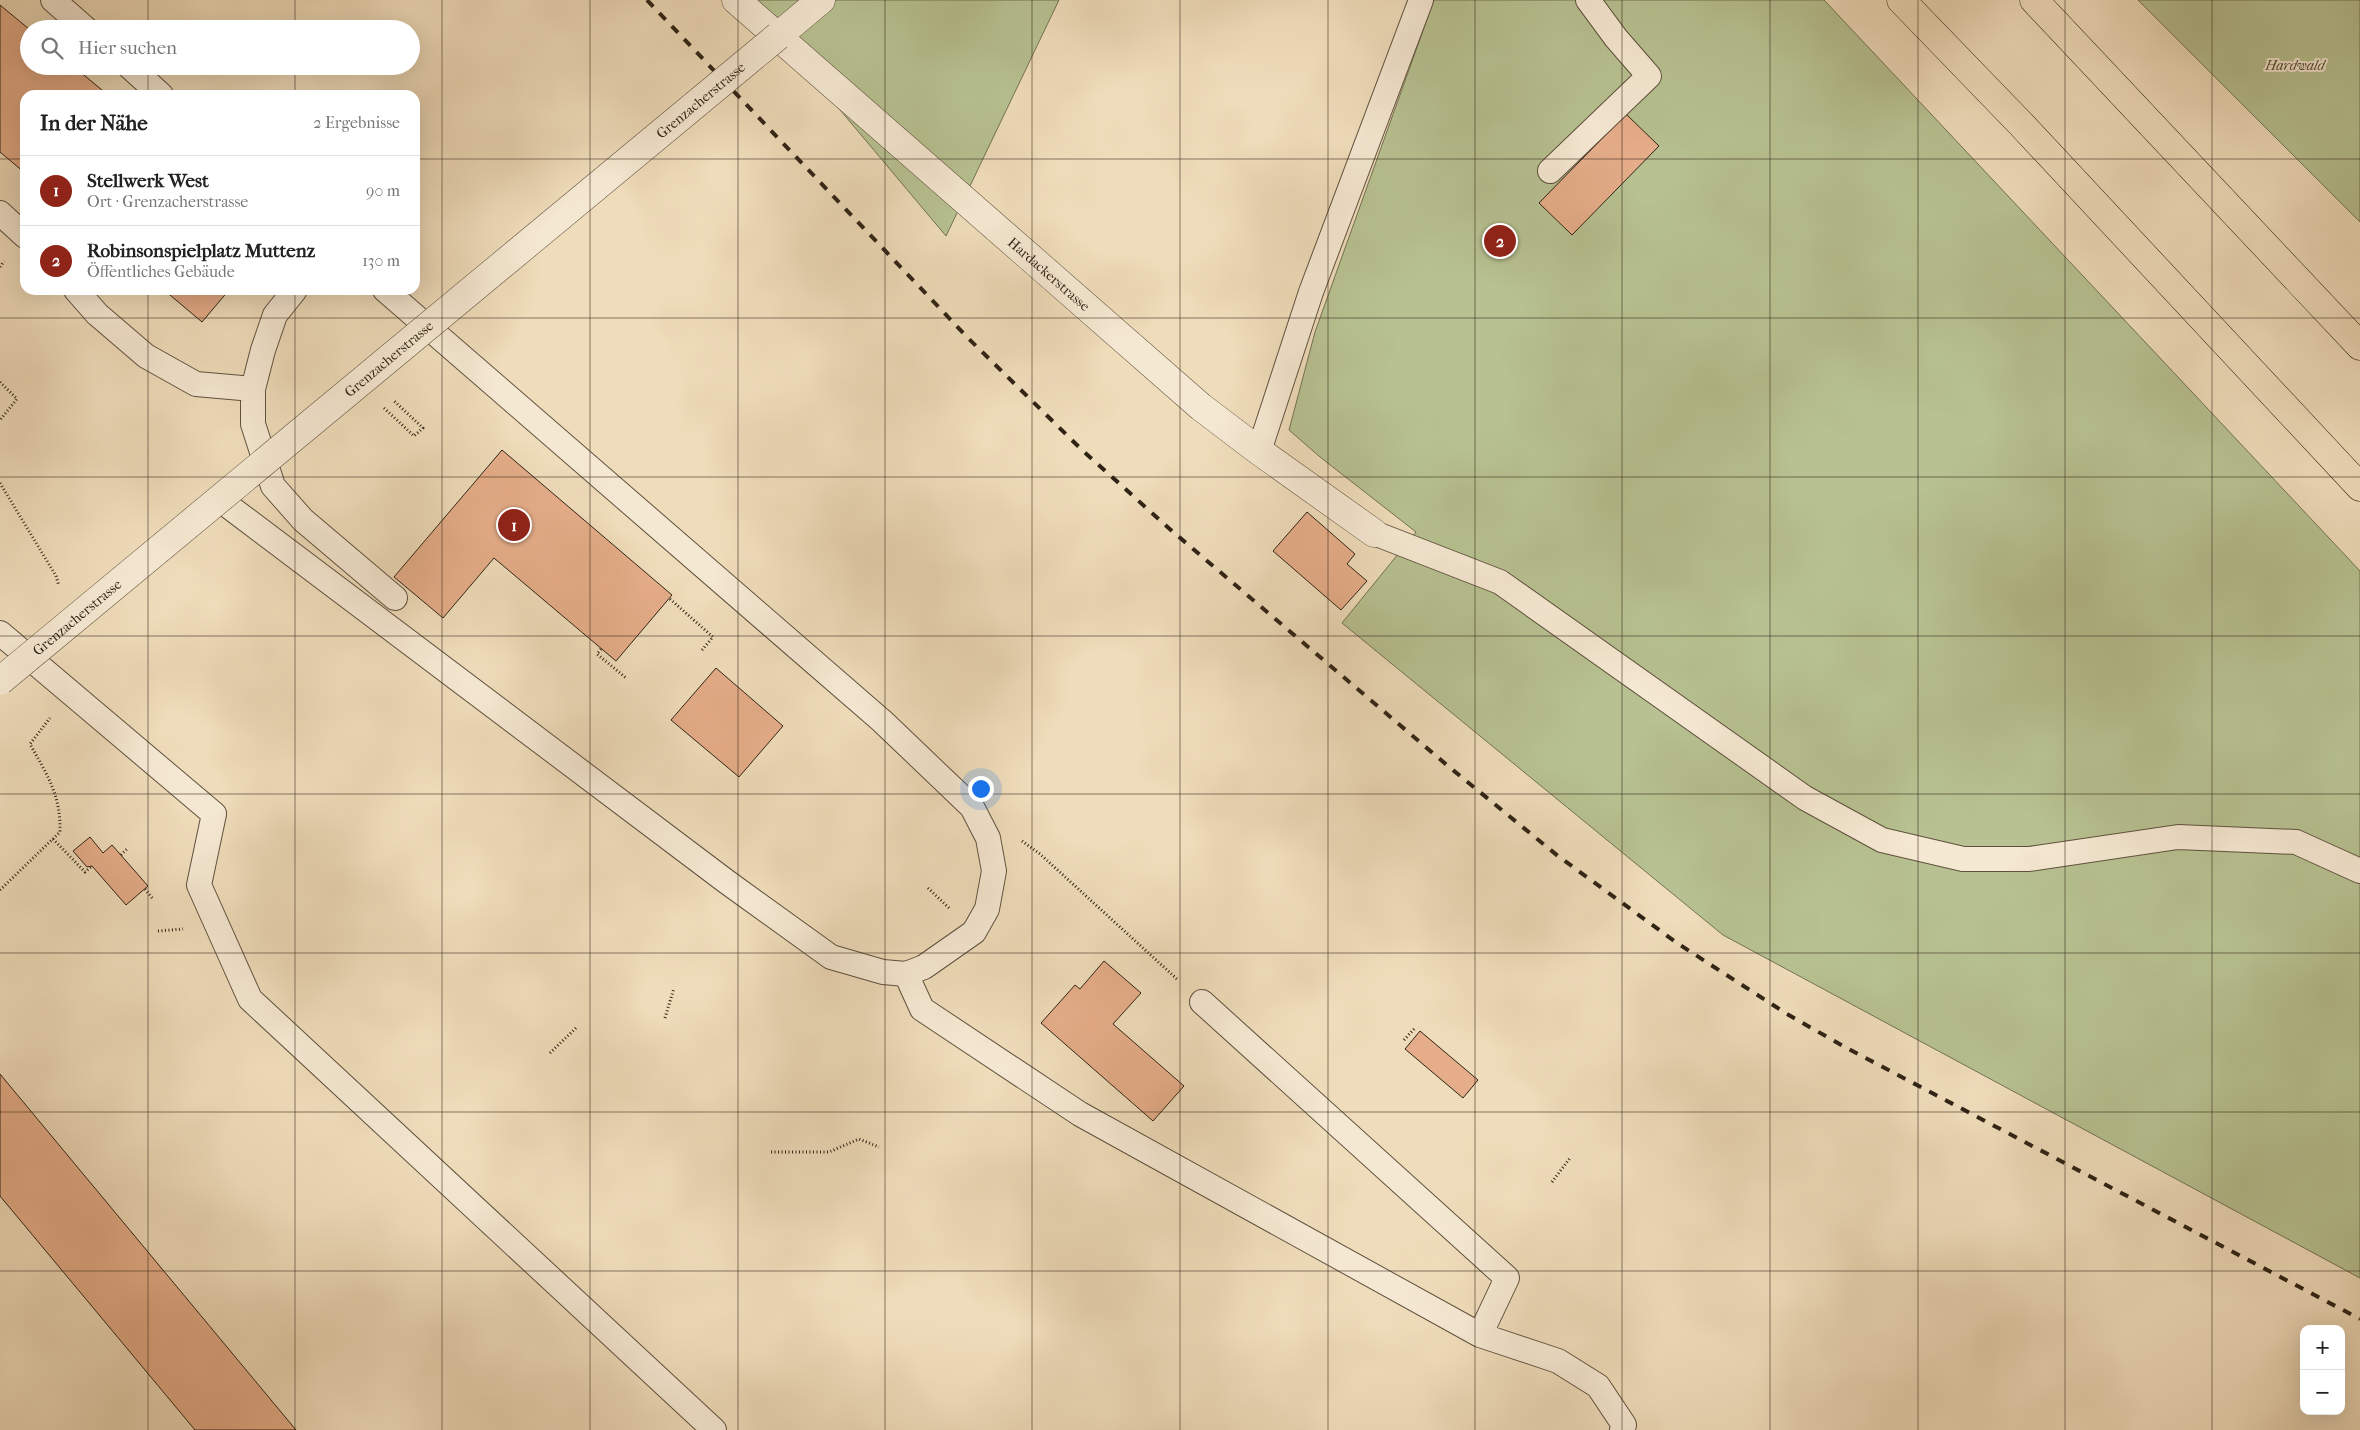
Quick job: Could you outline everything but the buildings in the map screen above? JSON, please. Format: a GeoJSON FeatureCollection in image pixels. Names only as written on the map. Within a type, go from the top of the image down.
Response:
{"type":"FeatureCollection","features":[{"type":"Feature","properties":{"kind":"highway"},"geometry":{"type":"LineString","coordinates":[[1901,0],[2027,130],[2360,487]]}},
{"type":"Feature","properties":{"kind":"highway"},"geometry":{"type":"LineString","coordinates":[[2034,0],[2360,346]]}},
{"type":"Feature","properties":{"kind":"street","name":"Hardackerstrasse"},"geometry":{"type":"LineString","coordinates":[[736,0],[1201,407],[1259,452],[1374,533]]}},
{"type":"Feature","properties":{"kind":"street","name":"Grenzacherstrasse"},"geometry":{"type":"LineString","coordinates":[[0,681],[821,0]]}},
{"type":"Feature","properties":{"kind":"lane"},"geometry":{"type":"LineString","coordinates":[[53,0],[76,20]]}},
{"type":"Feature","properties":{"kind":"lane"},"geometry":{"type":"LineString","coordinates":[[1259,452],[1311,292],[1420,0]]}},
{"type":"Feature","properties":{"kind":"lane"},"geometry":{"type":"LineString","coordinates":[[1550,171],[1650,76],[1616,38],[1588,0]]}},
{"type":"Feature","properties":{"kind":"lane"},"geometry":{"type":"LineString","coordinates":[[139,75],[155,90]]}},
{"type":"Feature","properties":{"kind":"lane"},"geometry":{"type":"LineString","coordinates":[[0,213],[20,231]]}},
{"type":"Feature","properties":{"kind":"lane"},"geometry":{"type":"LineString","coordinates":[[80,295],[97,314],[146,356],[196,384],[253,389]]}},
{"type":"Feature","properties":{"kind":"lane"},"geometry":{"type":"LineString","coordinates":[[291,295],[275,315],[263,350],[253,389],[253,424],[273,486],[303,520],[395,598]]}},
{"type":"Feature","properties":{"kind":"lane"},"geometry":{"type":"LineString","coordinates":[[219,499],[727,882],[831,957],[883,972],[906,974],[924,967],[974,932],[987,908],[994,871],[988,838],[972,807],[882,721],[390,295]]}},
{"type":"Feature","properties":{"kind":"lane"},"geometry":{"type":"LineString","coordinates":[[1374,533],[1500,582],[1805,798],[1882,840],[1963,858],[2029,859],[2178,837],[2296,842],[2360,871]]}},
{"type":"Feature","properties":{"kind":"lane"},"geometry":{"type":"LineString","coordinates":[[0,634],[214,814],[199,885],[250,999],[714,1430]]}},
{"type":"Feature","properties":{"kind":"lane"},"geometry":{"type":"LineString","coordinates":[[906,974],[922,1009],[1080,1114],[1480,1335],[1558,1361],[1598,1386],[1624,1425],[1622,1430]]}},
{"type":"Feature","properties":{"kind":"lane"},"geometry":{"type":"LineString","coordinates":[[1202,1002],[1507,1278],[1480,1335]]}},
{"type":"Feature","properties":{"kind":"path"},"geometry":{"type":"LineString","coordinates":[[0,382],[17,399],[0,420]]}},
{"type":"Feature","properties":{"kind":"path"},"geometry":{"type":"LineString","coordinates":[[359,384],[414,436],[423,428],[390,397]]}},
{"type":"Feature","properties":{"kind":"path"},"geometry":{"type":"LineString","coordinates":[[670,599],[713,637],[702,650]]}},
{"type":"Feature","properties":{"kind":"path"},"geometry":{"type":"LineString","coordinates":[[601,649],[597,654],[626,678]]}},
{"type":"Feature","properties":{"kind":"path"},"geometry":{"type":"LineString","coordinates":[[1018,838],[1040,854],[1202,1002]]}},
{"type":"Feature","properties":{"kind":"path"},"geometry":{"type":"LineString","coordinates":[[53,839],[85,872],[92,866]]}},
{"type":"Feature","properties":{"kind":"path"},"geometry":{"type":"LineString","coordinates":[[121,855],[128,848]]}},
{"type":"Feature","properties":{"kind":"path"},"geometry":{"type":"LineString","coordinates":[[0,890],[12,879]]}},
{"type":"Feature","properties":{"kind":"path"},"geometry":{"type":"LineString","coordinates":[[145,889],[153,899]]}},
{"type":"Feature","properties":{"kind":"path"},"geometry":{"type":"LineString","coordinates":[[158,931],[192,928]]}},
{"type":"Feature","properties":{"kind":"path"},"geometry":{"type":"LineString","coordinates":[[665,1018],[674,988]]}},
{"type":"Feature","properties":{"kind":"path"},"geometry":{"type":"LineString","coordinates":[[550,1053],[577,1027]]}},
{"type":"Feature","properties":{"kind":"path"},"geometry":{"type":"LineString","coordinates":[[1404,1040],[1415,1028]]}},
{"type":"Feature","properties":{"kind":"path"},"geometry":{"type":"LineString","coordinates":[[771,1152],[829,1152],[859,1139],[879,1147]]}},
{"type":"Feature","properties":{"kind":"path"},"geometry":{"type":"LineString","coordinates":[[1552,1182],[1570,1158]]}},
{"type":"Feature","properties":{"kind":"green space"},"geometry":{"type":"Polygon","coordinates":[[[736,0],[1059,0],[946,236],[778,36],[736,0]]]}},
{"type":"Feature","properties":{"kind":"green space"},"geometry":{"type":"Polygon","coordinates":[[[1434,0],[1824,0],[2360,571],[2360,1278],[1723,935],[1342,623],[1416,532],[1320,457],[1289,430],[1315,332],[1434,0]]]}},
{"type":"Feature","properties":{"kind":"green space","name":"Hardwald"},"geometry":{"type":"Polygon","coordinates":[[[2138,0],[2360,0],[2360,222],[2138,0]]]}},
{"type":"Feature","properties":{"kind":"railway"},"geometry":{"type":"LineString","coordinates":[[647,0],[968,338],[1082,450],[1172,531],[1448,766],[1558,856],[1677,943],[1787,1014],[1843,1046],[2360,1319]]}},
{"type":"Feature","properties":{"kind":"place","name":"Robinsonspielplatz Muttenz"},"geometry":{"type":"Point","coordinates":[1500,241]}},
{"type":"Feature","properties":{"kind":"place","name":"Stellwerk West"},"geometry":{"type":"Point","coordinates":[514,525]}}]}
